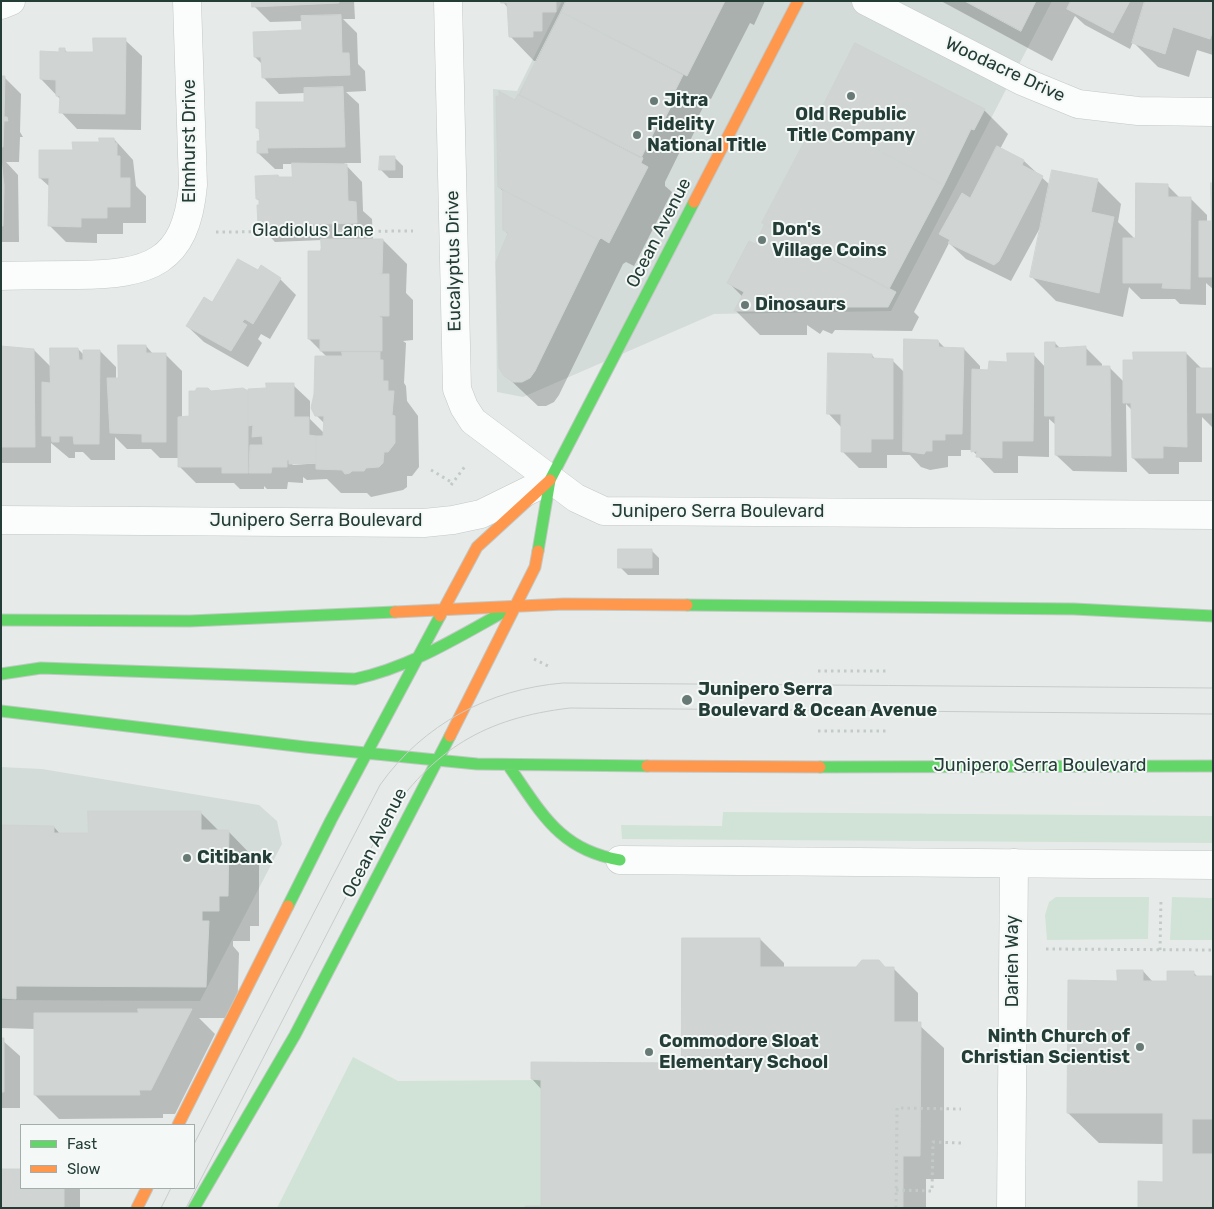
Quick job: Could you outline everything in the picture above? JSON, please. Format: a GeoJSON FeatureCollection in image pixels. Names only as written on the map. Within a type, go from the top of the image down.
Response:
{"type":"FeatureCollection","features":[{"type":"Feature","properties":{"kind":"main road","name":"Ocean Avenue"},"geometry":{"type":"LineString","coordinates":[[194,1208],[295,1035],[535,567],[550,480],[798,1]]}},
{"type":"Feature","properties":{"kind":"main road","name":"Ocean Avenue"},"geometry":{"type":"LineString","coordinates":[[178,1124],[250,977],[366,754],[477,547],[550,480]]}},
{"type":"Feature","properties":{"kind":"main road"},"geometry":{"type":"LineString","coordinates":[[1,620],[190,621],[572,604],[1066,609],[1213,616]]}},
{"type":"Feature","properties":{"kind":"main road"},"geometry":{"type":"LineString","coordinates":[[1,674],[41,668],[354,679],[389,671],[515,606]]}},
{"type":"Feature","properties":{"kind":"main road","name":"Junipero Serra Boulevard"},"geometry":{"type":"LineString","coordinates":[[1,711],[366,754],[508,765],[885,768],[1213,766]]}},
{"type":"Feature","properties":{"kind":"main road"},"geometry":{"type":"LineString","coordinates":[[508,765],[547,820],[568,842],[594,856],[620,860]]}},
{"type":"Feature","properties":{"kind":"main road"},"geometry":{"type":"LineString","coordinates":[[137,1208],[146,1189]]}},
{"type":"Feature","properties":{"kind":"street"},"geometry":{"type":"LineString","coordinates":[[1,5],[11,1]]}},
{"type":"Feature","properties":{"kind":"street","name":"Elmhurst Drive"},"geometry":{"type":"LineString","coordinates":[[1,276],[128,273],[150,266],[169,251],[183,233],[190,210],[193,185],[187,1]]}},
{"type":"Feature","properties":{"kind":"street","name":"Eucalyptus Drive"},"geometry":{"type":"LineString","coordinates":[[448,1],[458,389],[464,407],[473,421],[550,480]]}},
{"type":"Feature","properties":{"kind":"street","name":"Woodacre Drive"},"geometry":{"type":"LineString","coordinates":[[866,1],[1029,84],[1078,104],[1138,112],[1213,112]]}},
{"type":"Feature","properties":{"kind":"street","name":"Junipero Serra Boulevard"},"geometry":{"type":"LineString","coordinates":[[1,520],[424,523],[453,520],[481,514],[550,480],[576,498],[604,511],[1213,515]]}},
{"type":"Feature","properties":{"kind":"street"},"geometry":{"type":"LineString","coordinates":[[620,860],[1213,865]]}},
{"type":"Feature","properties":{"kind":"street","name":"Darien Way"},"geometry":{"type":"LineString","coordinates":[[1011,1208],[1014,863]]}},
{"type":"Feature","properties":{"kind":"path","name":"Gladiolus Lane"},"geometry":{"type":"LineString","coordinates":[[213,232],[413,231]]}},
{"type":"Feature","properties":{"kind":"path"},"geometry":{"type":"LineString","coordinates":[[449,488],[466,465]]}},
{"type":"Feature","properties":{"kind":"path"},"geometry":{"type":"LineString","coordinates":[[431,470],[453,483]]}},
{"type":"Feature","properties":{"kind":"path"},"geometry":{"type":"LineString","coordinates":[[534,659],[548,666]]}},
{"type":"Feature","properties":{"kind":"path"},"geometry":{"type":"LineString","coordinates":[[818,671],[888,671]]}},
{"type":"Feature","properties":{"kind":"path"},"geometry":{"type":"LineString","coordinates":[[818,731],[888,731]]}},
{"type":"Feature","properties":{"kind":"path"},"geometry":{"type":"LineString","coordinates":[[1160,950],[1161,895]]}},
{"type":"Feature","properties":{"kind":"path"},"geometry":{"type":"LineString","coordinates":[[1041,949],[1213,950]]}},
{"type":"Feature","properties":{"kind":"path"},"geometry":{"type":"LineString","coordinates":[[896,1208],[897,1108],[962,1109]]}},
{"type":"Feature","properties":{"kind":"path"},"geometry":{"type":"LineString","coordinates":[[896,1190],[932,1191],[933,1142],[961,1143]]}},
{"type":"Feature","properties":{"kind":"shaded area"},"geometry":{"type":"Polygon","coordinates":[[[562,1],[1052,1],[891,311],[714,314],[523,397],[497,392],[493,89],[517,91],[562,1]]]}},
{"type":"Feature","properties":{"kind":"shaded area"},"geometry":{"type":"Polygon","coordinates":[[[1,767],[42,769],[259,805],[277,821],[282,844],[200,1001],[1,1000],[1,767]]]}},
{"type":"Feature","properties":{"kind":"green space"},"geometry":{"type":"Polygon","coordinates":[[[723,812],[1213,816],[1213,843],[622,839],[621,825],[722,826],[723,812]]]}},
{"type":"Feature","properties":{"kind":"green space"},"geometry":{"type":"Polygon","coordinates":[[[1056,897],[1149,897],[1148,939],[1047,940],[1045,915],[1049,902],[1056,897]]]}},
{"type":"Feature","properties":{"kind":"green space"},"geometry":{"type":"Polygon","coordinates":[[[1172,897],[1213,898],[1213,940],[1170,940],[1172,897]]]}},
{"type":"Feature","properties":{"kind":"green space"},"geometry":{"type":"Polygon","coordinates":[[[353,1057],[398,1081],[541,1080],[541,1206],[525,1206],[525,1208],[277,1208],[353,1057]]]}},
{"type":"Feature","properties":{"kind":"building"},"geometry":{"type":"Polygon","coordinates":[[[252,1],[339,1],[339,3],[252,7],[252,1]]]}},
{"type":"Feature","properties":{"kind":"building"},"geometry":{"type":"Polygon","coordinates":[[[501,1],[556,1],[556,12],[542,12],[542,31],[533,31],[533,37],[509,37],[507,3],[501,3],[501,1]]]}},
{"type":"Feature","properties":{"kind":"building"},"geometry":{"type":"Polygon","coordinates":[[[566,1],[725,1],[687,76],[561,12],[566,1]]]}},
{"type":"Feature","properties":{"kind":"building"},"geometry":{"type":"Polygon","coordinates":[[[965,1],[1036,1],[1021,31],[965,1]]]}},
{"type":"Feature","properties":{"kind":"building"},"geometry":{"type":"Polygon","coordinates":[[[1071,1],[1130,1],[1113,33],[1067,9],[1071,1]]]}},
{"type":"Feature","properties":{"kind":"building"},"geometry":{"type":"Polygon","coordinates":[[[1145,1],[1213,1],[1213,30],[1210,39],[1173,27],[1165,54],[1132,43],[1145,1]]]}},
{"type":"Feature","properties":{"kind":"building"},"geometry":{"type":"Polygon","coordinates":[[[561,12],[683,75],[674,93],[677,95],[664,120],[661,118],[641,158],[519,95],[561,12]]]}},
{"type":"Feature","properties":{"kind":"building"},"geometry":{"type":"Polygon","coordinates":[[[341,15],[342,53],[349,53],[350,75],[262,78],[261,57],[254,57],[253,32],[302,30],[301,16],[341,15]]]}},
{"type":"Feature","properties":{"kind":"building"},"geometry":{"type":"Polygon","coordinates":[[[93,38],[126,38],[125,114],[59,113],[60,96],[56,96],[56,80],[40,79],[40,51],[59,52],[59,48],[65,48],[65,52],[93,52],[93,38]]]}},
{"type":"Feature","properties":{"kind":"building"},"geometry":{"type":"Polygon","coordinates":[[[855,43],[985,109],[974,130],[971,129],[944,185],[817,118],[855,43]]]}},
{"type":"Feature","properties":{"kind":"building"},"geometry":{"type":"Polygon","coordinates":[[[1,76],[5,76],[4,117],[7,117],[8,121],[4,121],[3,147],[1,147],[1,76]]]}},
{"type":"Feature","properties":{"kind":"building"},"geometry":{"type":"Polygon","coordinates":[[[343,87],[345,147],[267,148],[268,153],[257,153],[257,141],[260,141],[259,128],[256,128],[256,102],[304,102],[304,88],[343,87]]]}},
{"type":"Feature","properties":{"kind":"building"},"geometry":{"type":"Polygon","coordinates":[[[499,91],[515,100],[518,94],[643,158],[641,163],[648,167],[609,243],[601,238],[599,240],[498,187],[496,96],[499,96],[499,91]]]}},
{"type":"Feature","properties":{"kind":"building"},"geometry":{"type":"Polygon","coordinates":[[[817,118],[944,185],[889,289],[762,223],[817,118]]]}},
{"type":"Feature","properties":{"kind":"building"},"geometry":{"type":"Polygon","coordinates":[[[99,138],[114,138],[115,143],[117,143],[117,156],[120,156],[120,178],[130,178],[130,207],[107,207],[107,218],[81,218],[81,227],[48,226],[49,178],[39,178],[39,150],[73,150],[72,142],[99,142],[99,138]]]}},
{"type":"Feature","properties":{"kind":"building"},"geometry":{"type":"Polygon","coordinates":[[[997,146],[1024,160],[1022,165],[1043,176],[999,261],[994,265],[948,243],[950,240],[939,234],[962,193],[970,198],[997,146]]]}},
{"type":"Feature","properties":{"kind":"building"},"geometry":{"type":"Polygon","coordinates":[[[380,156],[395,156],[395,170],[379,170],[380,156]]]}},
{"type":"Feature","properties":{"kind":"building"},"geometry":{"type":"Polygon","coordinates":[[[1,158],[4,186],[3,226],[1,226],[1,158]]]}},
{"type":"Feature","properties":{"kind":"building"},"geometry":{"type":"Polygon","coordinates":[[[292,163],[347,164],[348,201],[356,202],[357,223],[258,226],[257,205],[259,205],[259,199],[256,199],[255,176],[278,175],[279,177],[292,177],[292,163]]]}},
{"type":"Feature","properties":{"kind":"building"},"geometry":{"type":"Polygon","coordinates":[[[1052,170],[1098,179],[1091,212],[1114,217],[1099,293],[1030,277],[1052,170]]]}},
{"type":"Feature","properties":{"kind":"building"},"geometry":{"type":"Polygon","coordinates":[[[1136,183],[1168,184],[1168,197],[1191,197],[1190,289],[1162,288],[1163,283],[1123,283],[1123,238],[1135,238],[1136,183]]]}},
{"type":"Feature","properties":{"kind":"building"},"geometry":{"type":"Polygon","coordinates":[[[1211,183],[1213,277],[1199,277],[1199,221],[1211,221],[1211,183]]]}},
{"type":"Feature","properties":{"kind":"building"},"geometry":{"type":"Polygon","coordinates":[[[503,190],[599,240],[535,371],[530,378],[522,382],[513,382],[504,376],[499,368],[496,262],[508,233],[503,230],[503,190]]]}},
{"type":"Feature","properties":{"kind":"building"},"geometry":{"type":"Polygon","coordinates":[[[765,224],[896,292],[888,307],[811,307],[808,311],[799,306],[796,311],[783,303],[783,311],[734,311],[744,292],[727,283],[749,241],[755,244],[765,224]]]}},
{"type":"Feature","properties":{"kind":"building"},"geometry":{"type":"Polygon","coordinates":[[[321,239],[383,239],[382,273],[377,274],[389,274],[389,316],[378,316],[382,318],[382,351],[320,351],[320,339],[308,339],[308,251],[321,251],[321,239]]]}},
{"type":"Feature","properties":{"kind":"building"},"geometry":{"type":"Polygon","coordinates":[[[238,259],[258,270],[261,265],[281,278],[253,324],[245,319],[242,322],[247,325],[231,351],[186,326],[204,297],[212,302],[238,259]]]}},
{"type":"Feature","properties":{"kind":"building"},"geometry":{"type":"Polygon","coordinates":[[[904,339],[938,340],[939,347],[964,348],[962,434],[945,434],[945,440],[932,440],[932,451],[926,451],[924,454],[903,451],[904,339]]]}},
{"type":"Feature","properties":{"kind":"building"},"geometry":{"type":"Polygon","coordinates":[[[1045,342],[1055,342],[1055,348],[1086,346],[1086,366],[1110,366],[1111,456],[1055,455],[1055,416],[1045,416],[1045,342]]]}},
{"type":"Feature","properties":{"kind":"building"},"geometry":{"type":"Polygon","coordinates":[[[118,345],[146,345],[146,353],[166,353],[166,442],[142,442],[142,434],[110,433],[107,378],[118,378],[118,345]]]}},
{"type":"Feature","properties":{"kind":"building"},"geometry":{"type":"Polygon","coordinates":[[[1,346],[34,349],[35,447],[1,447],[1,346]]]}},
{"type":"Feature","properties":{"kind":"building"},"geometry":{"type":"Polygon","coordinates":[[[50,348],[78,348],[79,360],[83,360],[83,350],[100,350],[99,444],[74,444],[73,436],[59,436],[59,442],[52,442],[51,436],[42,436],[42,382],[50,383],[50,348]]]}},
{"type":"Feature","properties":{"kind":"building"},"geometry":{"type":"Polygon","coordinates":[[[342,352],[380,352],[380,360],[383,360],[383,381],[388,381],[388,391],[394,391],[392,415],[395,416],[395,443],[388,452],[384,452],[383,463],[379,467],[366,468],[364,471],[352,471],[345,474],[342,470],[316,469],[316,436],[323,436],[324,416],[315,416],[311,408],[314,394],[315,356],[342,356],[342,352]]]}},
{"type":"Feature","properties":{"kind":"building"},"geometry":{"type":"Polygon","coordinates":[[[1133,352],[1186,352],[1187,447],[1163,446],[1163,458],[1132,458],[1131,403],[1123,403],[1123,360],[1133,360],[1133,352]]]}},
{"type":"Feature","properties":{"kind":"building"},"geometry":{"type":"Polygon","coordinates":[[[828,353],[872,354],[872,358],[893,359],[893,439],[871,439],[871,452],[841,452],[841,414],[827,414],[828,353]]]}},
{"type":"Feature","properties":{"kind":"building"},"geometry":{"type":"Polygon","coordinates":[[[1007,353],[1034,353],[1033,441],[1002,441],[1002,458],[976,457],[977,451],[971,452],[972,369],[988,370],[989,361],[1007,362],[1007,353]]]}},
{"type":"Feature","properties":{"kind":"building"},"geometry":{"type":"Polygon","coordinates":[[[1197,368],[1213,368],[1213,413],[1197,413],[1197,368]]]}},
{"type":"Feature","properties":{"kind":"building"},"geometry":{"type":"Polygon","coordinates":[[[266,383],[294,383],[294,417],[309,417],[309,435],[316,436],[316,463],[289,464],[289,460],[287,460],[287,467],[272,467],[271,473],[249,473],[250,445],[263,445],[262,436],[252,437],[253,425],[248,426],[248,389],[266,388],[266,383]]]}},
{"type":"Feature","properties":{"kind":"building"},"geometry":{"type":"Polygon","coordinates":[[[197,388],[208,388],[211,391],[243,388],[248,391],[248,473],[222,473],[222,467],[178,467],[178,417],[189,416],[189,391],[195,391],[197,388]]]}},
{"type":"Feature","properties":{"kind":"building"},"geometry":{"type":"Polygon","coordinates":[[[618,549],[652,549],[652,568],[618,568],[618,549]]]}},
{"type":"Feature","properties":{"kind":"building"},"geometry":{"type":"Polygon","coordinates":[[[88,811],[201,811],[201,830],[229,830],[228,896],[219,896],[219,911],[202,911],[202,921],[209,921],[206,987],[16,986],[16,999],[1,998],[1,825],[54,826],[54,833],[88,833],[88,811]]]}},
{"type":"Feature","properties":{"kind":"building"},"geometry":{"type":"Polygon","coordinates":[[[682,938],[760,938],[760,967],[856,967],[862,960],[879,960],[885,967],[894,967],[894,1022],[921,1022],[920,1156],[903,1156],[903,1208],[525,1208],[525,1206],[541,1206],[541,1080],[531,1079],[531,1062],[681,1063],[682,938]]]}},
{"type":"Feature","properties":{"kind":"building","name":"Ninth Church of Christian Scientist"},"geometry":{"type":"Polygon","coordinates":[[[1117,970],[1143,970],[1143,981],[1167,981],[1167,971],[1194,971],[1194,976],[1213,976],[1213,1119],[1192,1119],[1192,1154],[1213,1154],[1213,1208],[1138,1208],[1138,1181],[1163,1182],[1163,1113],[1067,1113],[1068,980],[1117,981],[1117,970]]]}},
{"type":"Feature","properties":{"kind":"building"},"geometry":{"type":"Polygon","coordinates":[[[138,1009],[192,1009],[151,1090],[139,1090],[140,1095],[34,1095],[34,1013],[138,1013],[138,1009]]]}},
{"type":"Feature","properties":{"kind":"building"},"geometry":{"type":"Polygon","coordinates":[[[1,1038],[4,1038],[4,1092],[1,1092],[1,1038]]]}},
{"type":"Feature","properties":{"kind":"building"},"geometry":{"type":"Polygon","coordinates":[[[1,1169],[20,1169],[20,1189],[64,1189],[64,1208],[1,1208],[1,1169]]]}},
{"type":"Feature","properties":{"kind":"tram line"},"geometry":{"type":"LineString","coordinates":[[195,1142],[380,785],[397,763],[416,744],[460,713],[484,702],[510,693],[563,683],[1213,688]]}},
{"type":"Feature","properties":{"kind":"tram line"},"geometry":{"type":"LineString","coordinates":[[186,1208],[385,821],[422,774],[442,756],[464,741],[487,729],[512,720],[570,708],[1213,714]]}},
{"type":"Feature","properties":{"kind":"tram line"},"geometry":{"type":"LineString","coordinates":[[161,1208],[170,1189]]}},
{"type":"Feature","properties":{"kind":"traffic: fast"},"geometry":{"type":"LineString","coordinates":[[538,551],[550,480],[694,202]]}},
{"type":"Feature","properties":{"kind":"traffic: fast"},"geometry":{"type":"LineString","coordinates":[[687,605],[1074,609],[1213,616]]}},
{"type":"Feature","properties":{"kind":"traffic: fast"},"geometry":{"type":"LineString","coordinates":[[1,674],[41,668],[355,679],[376,674],[415,659],[452,641],[507,610]]}},
{"type":"Feature","properties":{"kind":"traffic: fast"},"geometry":{"type":"LineString","coordinates":[[1,620],[190,621],[395,612]]}},
{"type":"Feature","properties":{"kind":"traffic: fast"},"geometry":{"type":"LineString","coordinates":[[288,906],[331,820],[440,616]]}},
{"type":"Feature","properties":{"kind":"traffic: fast"},"geometry":{"type":"LineString","coordinates":[[1,711],[305,747],[477,764],[647,766]]}},
{"type":"Feature","properties":{"kind":"traffic: fast"},"geometry":{"type":"LineString","coordinates":[[194,1208],[295,1035],[450,736]]}},
{"type":"Feature","properties":{"kind":"traffic: fast"},"geometry":{"type":"LineString","coordinates":[[508,765],[542,813],[566,838],[581,848],[620,860]]}},
{"type":"Feature","properties":{"kind":"traffic: fast"},"geometry":{"type":"LineString","coordinates":[[820,767],[1213,766]]}},
{"type":"Feature","properties":{"kind":"traffic: slow"},"geometry":{"type":"LineString","coordinates":[[694,202],[798,1]]}},
{"type":"Feature","properties":{"kind":"traffic: slow"},"geometry":{"type":"LineString","coordinates":[[440,616],[477,547],[550,480]]}},
{"type":"Feature","properties":{"kind":"traffic: slow"},"geometry":{"type":"LineString","coordinates":[[450,736],[535,567],[538,551]]}},
{"type":"Feature","properties":{"kind":"traffic: slow"},"geometry":{"type":"LineString","coordinates":[[395,612],[564,604],[687,605]]}},
{"type":"Feature","properties":{"kind":"traffic: slow"},"geometry":{"type":"LineString","coordinates":[[647,766],[820,767]]}},
{"type":"Feature","properties":{"kind":"traffic: slow"},"geometry":{"type":"LineString","coordinates":[[179,1124],[288,906]]}},
{"type":"Feature","properties":{"kind":"traffic: slow"},"geometry":{"type":"LineString","coordinates":[[137,1208],[146,1189]]}},
{"type":"Feature","properties":{"kind":"place","name":"Old Republic Title Company"},"geometry":{"type":"Point","coordinates":[851,96]}},
{"type":"Feature","properties":{"kind":"place","name":"Jitra"},"geometry":{"type":"Point","coordinates":[654,101]}},
{"type":"Feature","properties":{"kind":"place","name":"Fidelity National Title"},"geometry":{"type":"Point","coordinates":[637,135]}},
{"type":"Feature","properties":{"kind":"place","name":"Don's Village Coins"},"geometry":{"type":"Point","coordinates":[762,240]}},
{"type":"Feature","properties":{"kind":"place","name":"Dinosaurs"},"geometry":{"type":"Point","coordinates":[745,305]}},
{"type":"Feature","properties":{"kind":"place","name":"Junipero Serra Boulevard & Ocean Avenue"},"geometry":{"type":"Point","coordinates":[687,700]}},
{"type":"Feature","properties":{"kind":"place","name":"Citibank"},"geometry":{"type":"Point","coordinates":[187,858]}},
{"type":"Feature","properties":{"kind":"place","name":"Ninth Church of Christian Scientist"},"geometry":{"type":"Point","coordinates":[1140,1047]}},
{"type":"Feature","properties":{"kind":"place","name":"Commodore Sloat Elementary School"},"geometry":{"type":"Point","coordinates":[649,1052]}}]}
